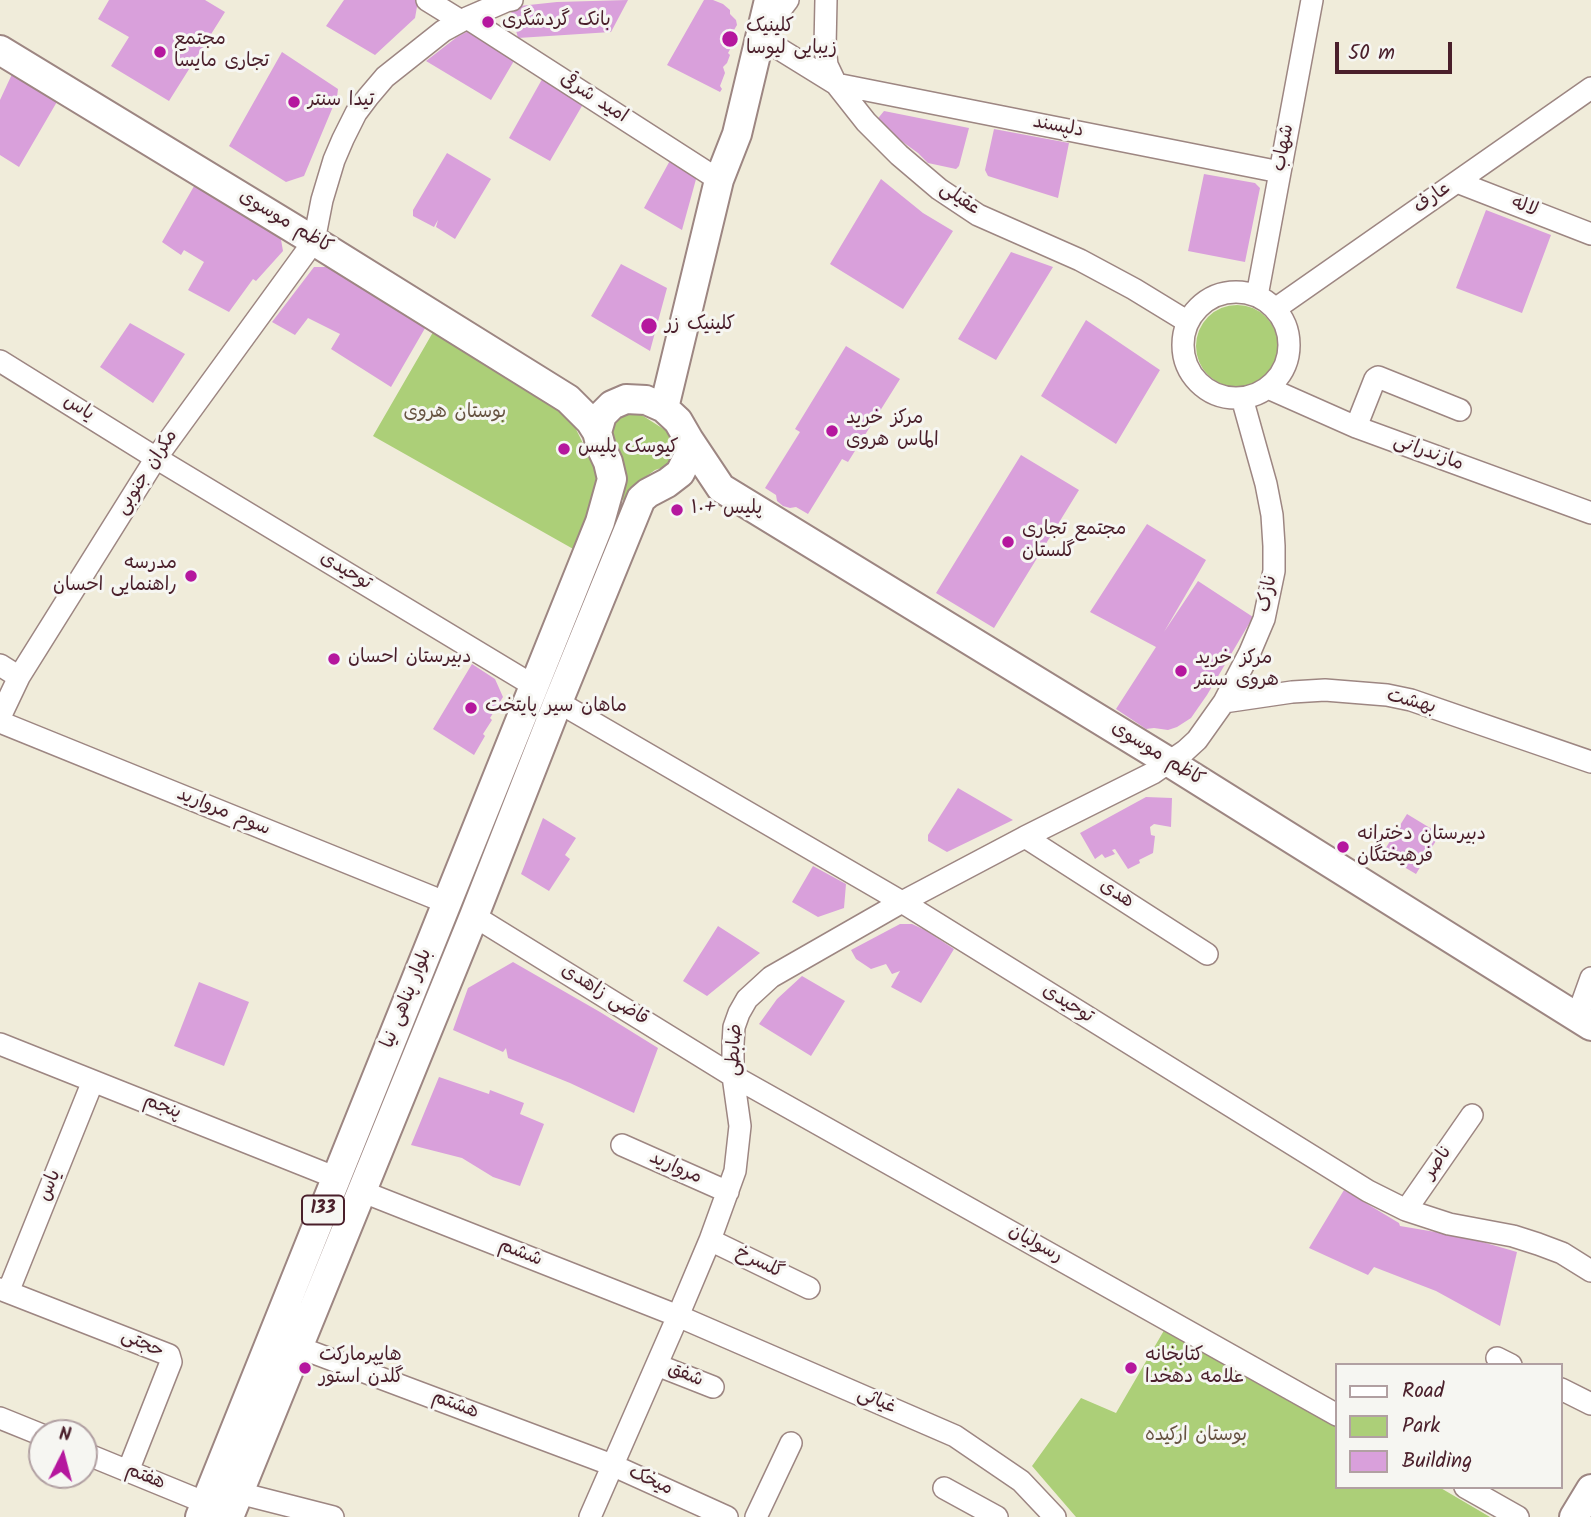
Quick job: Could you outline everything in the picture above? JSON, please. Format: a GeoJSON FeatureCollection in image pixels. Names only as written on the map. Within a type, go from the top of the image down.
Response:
{"type":"FeatureCollection","features":[{"type":"Feature","properties":{"kind":"main road"},"geometry":{"type":"LineString","coordinates":[[719,180],[723,130],[755,0]]}},
{"type":"Feature","properties":{"kind":"main road"},"geometry":{"type":"LineString","coordinates":[[664,408],[719,180],[737,134],[769,0]]}},
{"type":"Feature","properties":{"kind":"main road","name":"کاظم موسوی"},"geometry":{"type":"LineString","coordinates":[[0,50],[314,240],[568,399],[597,432]]}},
{"type":"Feature","properties":{"kind":"main road"},"geometry":{"type":"LineString","coordinates":[[568,399],[646,400],[664,408],[678,421],[689,440]]}},
{"type":"Feature","properties":{"kind":"main road"},"geometry":{"type":"LineString","coordinates":[[597,432],[602,415],[612,405],[626,399]]}},
{"type":"Feature","properties":{"kind":"main road","name":"بلوار پناهی نیا"},"geometry":{"type":"LineString","coordinates":[[219,1508],[447,903],[600,522],[612,479],[597,432]]}},
{"type":"Feature","properties":{"kind":"main road","name":"کاظم موسوی"},"geometry":{"type":"LineString","coordinates":[[689,440],[721,488],[1169,762],[1584,1022]]}},
{"type":"Feature","properties":{"kind":"main road","name":"بلوار پناهی نیا"},"geometry":{"type":"LineString","coordinates":[[219,1508],[299,1347],[641,499],[680,473],[688,457],[689,440]]}},
{"type":"Feature","properties":{"kind":"main road"},"geometry":{"type":"LineString","coordinates":[[447,903],[474,916]]}},
{"type":"Feature","properties":{"kind":"main road"},"geometry":{"type":"LineString","coordinates":[[1574,1517],[1591,1489]]}},
{"type":"Feature","properties":{"kind":"street","name":"امید شرقی"},"geometry":{"type":"LineString","coordinates":[[427,0],[464,19],[719,180]]}},
{"type":"Feature","properties":{"kind":"street"},"geometry":{"type":"LineString","coordinates":[[314,240],[322,200],[343,139],[356,113],[385,77],[410,56],[464,19],[512,0]]}},
{"type":"Feature","properties":{"kind":"street"},"geometry":{"type":"LineString","coordinates":[[760,37],[788,0]]}},
{"type":"Feature","properties":{"kind":"street"},"geometry":{"type":"LineString","coordinates":[[826,0],[827,65],[836,84]]}},
{"type":"Feature","properties":{"kind":"street","name":"شهاب"},"geometry":{"type":"LineString","coordinates":[[1257,296],[1312,0]]}},
{"type":"Feature","properties":{"kind":"street","name":"عقیلی"},"geometry":{"type":"LineString","coordinates":[[760,37],[836,84],[866,122],[899,155],[939,189],[978,215],[1091,266],[1188,322]]}},
{"type":"Feature","properties":{"kind":"street","name":"دلپسند"},"geometry":{"type":"LineString","coordinates":[[836,84],[1280,172]]}},
{"type":"Feature","properties":{"kind":"street","name":"عارف"},"geometry":{"type":"LineString","coordinates":[[1275,309],[1591,88]]}},
{"type":"Feature","properties":{"kind":"street","name":"لاله"},"geometry":{"type":"LineString","coordinates":[[1457,183],[1591,234]]}},
{"type":"Feature","properties":{"kind":"street","name":"مکران جنوبی"},"geometry":{"type":"LineString","coordinates":[[0,717],[19,677],[156,458],[314,240]]}},
{"type":"Feature","properties":{"kind":"street"},"geometry":{"type":"LineString","coordinates":[[1241,292],[1257,296],[1275,309],[1285,324],[1289,341],[1288,359],[1280,376],[1258,394],[1230,398],[1214,394],[1200,385],[1189,372],[1183,339],[1188,322],[1197,309],[1210,299],[1225,293],[1241,292]]}},
{"type":"Feature","properties":{"kind":"street","name":"یاس"},"geometry":{"type":"LineString","coordinates":[[0,361],[156,458]]}},
{"type":"Feature","properties":{"kind":"street"},"geometry":{"type":"LineString","coordinates":[[1356,427],[1373,383],[1378,377],[1460,410]]}},
{"type":"Feature","properties":{"kind":"street","name":"مازندرانی"},"geometry":{"type":"LineString","coordinates":[[1268,388],[1356,427],[1591,513]]}},
{"type":"Feature","properties":{"kind":"street","name":"نازک"},"geometry":{"type":"LineString","coordinates":[[1169,762],[1197,740],[1224,702],[1264,620],[1274,572],[1272,515],[1242,398]]}},
{"type":"Feature","properties":{"kind":"street","name":"توحیدی"},"geometry":{"type":"LineString","coordinates":[[156,458],[534,686]]}},
{"type":"Feature","properties":{"kind":"street"},"geometry":{"type":"LineString","coordinates":[[0,665],[19,677]]}},
{"type":"Feature","properties":{"kind":"street","name":"بهشت"},"geometry":{"type":"LineString","coordinates":[[1224,702],[1325,690],[1387,695],[1411,700],[1591,762]]}},
{"type":"Feature","properties":{"kind":"street","name":"توحیدی"},"geometry":{"type":"LineString","coordinates":[[558,702],[902,902],[1368,1192],[1406,1210],[1449,1224],[1513,1236],[1538,1244],[1562,1253],[1591,1271]]}},
{"type":"Feature","properties":{"kind":"street","name":"سوم مروارید"},"geometry":{"type":"LineString","coordinates":[[0,722],[447,903]]}},
{"type":"Feature","properties":{"kind":"street","name":"ضابطی"},"geometry":{"type":"LineString","coordinates":[[590,1517],[678,1317],[735,1171],[740,1126],[733,1076],[734,1027],[747,999],[771,977],[902,902],[1025,837],[1134,784],[1169,762]]}},
{"type":"Feature","properties":{"kind":"street","name":"هدی"},"geometry":{"type":"LineString","coordinates":[[1025,837],[1207,954]]}},
{"type":"Feature","properties":{"kind":"street","name":"قاضی زاهدی"},"geometry":{"type":"LineString","coordinates":[[474,916],[733,1076]]}},
{"type":"Feature","properties":{"kind":"street"},"geometry":{"type":"LineString","coordinates":[[1584,1022],[1591,978]]}},
{"type":"Feature","properties":{"kind":"street","name":"پنجم"},"geometry":{"type":"LineString","coordinates":[[0,1044],[324,1173]]}},
{"type":"Feature","properties":{"kind":"street","name":"رسولیان"},"geometry":{"type":"LineString","coordinates":[[733,1076],[1336,1414]]}},
{"type":"Feature","properties":{"kind":"street","name":"یاس"},"geometry":{"type":"LineString","coordinates":[[4,1290],[93,1081]]}},
{"type":"Feature","properties":{"kind":"street","name":"ناصر"},"geometry":{"type":"LineString","coordinates":[[1406,1210],[1472,1115]]}},
{"type":"Feature","properties":{"kind":"street","name":"مروارید"},"geometry":{"type":"LineString","coordinates":[[622,1145],[728,1192]]}},
{"type":"Feature","properties":{"kind":"street","name":"ششم"},"geometry":{"type":"LineString","coordinates":[[361,1191],[678,1317]]}},
{"type":"Feature","properties":{"kind":"street","name":"گلسرخ"},"geometry":{"type":"LineString","coordinates":[[710,1240],[809,1288]]}},
{"type":"Feature","properties":{"kind":"street","name":"حجتی"},"geometry":{"type":"LineString","coordinates":[[4,1290],[169,1355],[171,1362],[128,1471]]}},
{"type":"Feature","properties":{"kind":"street","name":"غیاثی"},"geometry":{"type":"LineString","coordinates":[[678,1317],[956,1436],[1021,1481],[1055,1517]]}},
{"type":"Feature","properties":{"kind":"street","name":"هشتم"},"geometry":{"type":"LineString","coordinates":[[299,1347],[612,1465]]}},
{"type":"Feature","properties":{"kind":"street","name":"شفق"},"geometry":{"type":"LineString","coordinates":[[657,1365],[713,1387]]}},
{"type":"Feature","properties":{"kind":"street"},"geometry":{"type":"LineString","coordinates":[[1563,1390],[1591,1404]]}},
{"type":"Feature","properties":{"kind":"street"},"geometry":{"type":"LineString","coordinates":[[0,1418],[28,1429]]}},
{"type":"Feature","properties":{"kind":"street"},"geometry":{"type":"LineString","coordinates":[[756,1517],[791,1443]]}},
{"type":"Feature","properties":{"kind":"street","name":"هفتم"},"geometry":{"type":"LineString","coordinates":[[98,1459],[219,1508],[326,1516]]}},
{"type":"Feature","properties":{"kind":"street","name":"میخک"},"geometry":{"type":"LineString","coordinates":[[612,1465],[727,1517]]}},
{"type":"Feature","properties":{"kind":"street"},"geometry":{"type":"LineString","coordinates":[[944,1488],[997,1517]]}},
{"type":"Feature","properties":{"kind":"street"},"geometry":{"type":"LineString","coordinates":[[1469,1489],[1518,1517]]}},
{"type":"Feature","properties":{"kind":"green space"},"geometry":{"type":"Polygon","coordinates":[[[1237,305],[1253,309],[1266,317],[1274,330],[1278,346],[1274,362],[1266,375],[1253,383],[1237,387],[1221,383],[1208,375],[1200,362],[1196,346],[1200,330],[1208,317],[1221,309],[1237,305]]]}},
{"type":"Feature","properties":{"kind":"green space","name":"بوستان هروی"},"geometry":{"type":"Polygon","coordinates":[[[436,327],[571,419],[602,482],[575,550],[373,436],[436,327]]]}},
{"type":"Feature","properties":{"kind":"green space"},"geometry":{"type":"Polygon","coordinates":[[[628,411],[640,414],[673,435],[678,445],[677,457],[636,484],[623,501],[622,468],[617,447],[611,437],[612,425],[619,416],[628,411]]]}},
{"type":"Feature","properties":{"kind":"green space","name":"بوستان ارکیده"},"geometry":{"type":"Polygon","coordinates":[[[1166,1327],[1336,1426],[1336,1489],[1442,1489],[1490,1517],[1076,1517],[1032,1466],[1081,1398],[1116,1413],[1166,1327]]]}},
{"type":"Feature","properties":{"kind":"building","name":"مجتمع تجاری مايسا"},"geometry":{"type":"Polygon","coordinates":[[[109,0],[205,0],[225,12],[169,101],[111,66],[129,37],[98,19],[109,0]]]}},
{"type":"Feature","properties":{"kind":"building"},"geometry":{"type":"Polygon","coordinates":[[[344,0],[418,1],[415,18],[375,55],[326,26],[344,0]]]}},
{"type":"Feature","properties":{"kind":"building"},"geometry":{"type":"Polygon","coordinates":[[[628,0],[611,32],[518,38],[510,7],[557,2],[628,0]]]}},
{"type":"Feature","properties":{"kind":"building"},"geometry":{"type":"Polygon","coordinates":[[[704,0],[723,4],[730,10],[737,25],[731,39],[734,42],[728,53],[730,55],[723,67],[725,73],[720,92],[667,65],[704,0]]]}},
{"type":"Feature","properties":{"kind":"building"},"geometry":{"type":"Polygon","coordinates":[[[474,28],[518,54],[491,100],[426,61],[457,37],[474,28]]]}},
{"type":"Feature","properties":{"kind":"building"},"geometry":{"type":"Polygon","coordinates":[[[282,52],[338,89],[304,176],[286,182],[229,146],[282,52]]]}},
{"type":"Feature","properties":{"kind":"building"},"geometry":{"type":"Polygon","coordinates":[[[13,72],[58,100],[19,167],[0,155],[0,100],[13,72]]]}},
{"type":"Feature","properties":{"kind":"building"},"geometry":{"type":"Polygon","coordinates":[[[545,74],[586,99],[550,161],[509,138],[545,74]]]}},
{"type":"Feature","properties":{"kind":"building"},"geometry":{"type":"Polygon","coordinates":[[[884,111],[969,128],[959,166],[956,169],[928,163],[875,122],[884,111]]]}},
{"type":"Feature","properties":{"kind":"building"},"geometry":{"type":"Polygon","coordinates":[[[994,129],[1069,143],[1058,198],[988,176],[985,170],[994,129]]]}},
{"type":"Feature","properties":{"kind":"building"},"geometry":{"type":"Polygon","coordinates":[[[447,153],[491,179],[455,239],[436,227],[438,220],[434,227],[413,216],[413,210],[447,153]]]}},
{"type":"Feature","properties":{"kind":"building"},"geometry":{"type":"Polygon","coordinates":[[[673,155],[698,172],[682,230],[644,208],[673,155]]]}},
{"type":"Feature","properties":{"kind":"building"},"geometry":{"type":"Polygon","coordinates":[[[1204,174],[1255,183],[1260,188],[1245,262],[1188,251],[1204,174]]]}},
{"type":"Feature","properties":{"kind":"building"},"geometry":{"type":"Polygon","coordinates":[[[881,179],[923,213],[953,231],[903,309],[830,264],[881,179]]]}},
{"type":"Feature","properties":{"kind":"building"},"geometry":{"type":"Polygon","coordinates":[[[197,181],[279,228],[283,251],[256,281],[253,279],[229,312],[188,290],[204,262],[184,250],[181,255],[162,242],[197,181]]]}},
{"type":"Feature","properties":{"kind":"building"},"geometry":{"type":"Polygon","coordinates":[[[1486,210],[1551,235],[1522,313],[1456,288],[1486,210]]]}},
{"type":"Feature","properties":{"kind":"building"},"geometry":{"type":"Polygon","coordinates":[[[1011,252],[1053,267],[996,360],[958,339],[1011,252]]]}},
{"type":"Feature","properties":{"kind":"building"},"geometry":{"type":"Polygon","coordinates":[[[621,264],[667,288],[650,351],[591,316],[621,264]]]}},
{"type":"Feature","properties":{"kind":"building"},"geometry":{"type":"Polygon","coordinates":[[[314,267],[332,267],[428,323],[391,387],[331,349],[340,334],[308,318],[295,335],[272,322],[314,267]]]}},
{"type":"Feature","properties":{"kind":"building"},"geometry":{"type":"Polygon","coordinates":[[[1086,320],[1160,370],[1116,444],[1041,396],[1086,320]]]}},
{"type":"Feature","properties":{"kind":"building"},"geometry":{"type":"Polygon","coordinates":[[[130,323],[185,354],[153,403],[100,367],[130,323]]]}},
{"type":"Feature","properties":{"kind":"building","name":"مرکز خرید الماس هروی"},"geometry":{"type":"Polygon","coordinates":[[[846,346],[900,379],[848,462],[842,459],[808,514],[796,507],[783,506],[777,501],[776,495],[765,488],[800,432],[795,429],[846,346]]]}},
{"type":"Feature","properties":{"kind":"building","name":"مجتمع تجاری گلستان"},"geometry":{"type":"Polygon","coordinates":[[[1021,455],[1079,490],[994,628],[936,593],[1021,455]]]}},
{"type":"Feature","properties":{"kind":"building"},"geometry":{"type":"Polygon","coordinates":[[[1147,524],[1206,560],[1164,632],[1198,581],[1253,617],[1191,718],[1168,730],[1146,729],[1116,709],[1156,647],[1090,612],[1147,524]]]}},
{"type":"Feature","properties":{"kind":"building","name":"ماهان سیر پایتخت"},"geometry":{"type":"Polygon","coordinates":[[[472,664],[495,679],[503,697],[490,718],[492,720],[474,755],[433,729],[472,664]]]}},
{"type":"Feature","properties":{"kind":"building"},"geometry":{"type":"Polygon","coordinates":[[[958,788],[1013,820],[947,852],[928,841],[928,835],[958,788]]]}},
{"type":"Feature","properties":{"kind":"building"},"geometry":{"type":"Polygon","coordinates":[[[1146,797],[1172,798],[1171,827],[1154,824],[1150,827],[1151,835],[1155,836],[1153,853],[1128,869],[1115,849],[1112,850],[1115,854],[1105,858],[1102,854],[1095,859],[1080,833],[1146,797]]]}},
{"type":"Feature","properties":{"kind":"building"},"geometry":{"type":"Polygon","coordinates":[[[1407,814],[1440,834],[1416,874],[1382,854],[1407,814]]]}},
{"type":"Feature","properties":{"kind":"building"},"geometry":{"type":"Polygon","coordinates":[[[543,818],[576,838],[565,855],[570,859],[549,891],[521,874],[543,818]]]}},
{"type":"Feature","properties":{"kind":"building"},"geometry":{"type":"Polygon","coordinates":[[[813,866],[846,884],[844,908],[818,917],[792,902],[813,866]]]}},
{"type":"Feature","properties":{"kind":"building"},"geometry":{"type":"Polygon","coordinates":[[[900,924],[912,924],[925,930],[954,949],[921,1003],[891,987],[900,971],[892,974],[886,964],[871,969],[856,959],[851,950],[900,924]]]}},
{"type":"Feature","properties":{"kind":"building"},"geometry":{"type":"Polygon","coordinates":[[[718,926],[760,953],[707,996],[683,981],[718,926]]]}},
{"type":"Feature","properties":{"kind":"building"},"geometry":{"type":"Polygon","coordinates":[[[513,962],[658,1048],[634,1113],[508,1058],[506,1048],[503,1052],[453,1030],[468,988],[513,962]]]}},
{"type":"Feature","properties":{"kind":"building"},"geometry":{"type":"Polygon","coordinates":[[[802,976],[845,1001],[811,1056],[759,1024],[777,999],[802,976]]]}},
{"type":"Feature","properties":{"kind":"building"},"geometry":{"type":"Polygon","coordinates":[[[199,982],[249,1002],[224,1066],[174,1046],[199,982]]]}},
{"type":"Feature","properties":{"kind":"building"},"geometry":{"type":"Polygon","coordinates":[[[439,1077],[489,1094],[490,1090],[524,1103],[520,1114],[544,1124],[520,1186],[493,1177],[462,1158],[411,1145],[439,1077]]]}},
{"type":"Feature","properties":{"kind":"building"},"geometry":{"type":"Polygon","coordinates":[[[1344,1190],[1400,1226],[1465,1237],[1517,1252],[1500,1326],[1436,1291],[1374,1267],[1368,1275],[1309,1248],[1344,1190]]]}},
{"type":"Feature","properties":{"kind":"place","name":"بانک گردشگری"},"geometry":{"type":"Point","coordinates":[488,22]}},
{"type":"Feature","properties":{"kind":"place","name":"کلینیک زیبایی لیوسا"},"geometry":{"type":"Point","coordinates":[730,39]}},
{"type":"Feature","properties":{"kind":"place","name":"مجتمع تجاری مايسا"},"geometry":{"type":"Point","coordinates":[160,52]}},
{"type":"Feature","properties":{"kind":"place","name":"تیدا سنتر"},"geometry":{"type":"Point","coordinates":[294,102]}},
{"type":"Feature","properties":{"kind":"place","name":"کلینیک زر"},"geometry":{"type":"Point","coordinates":[649,326]}},
{"type":"Feature","properties":{"kind":"place","name":"مرکز خرید الماس هروی"},"geometry":{"type":"Point","coordinates":[832,431]}},
{"type":"Feature","properties":{"kind":"place","name":"کیوسک پلیس"},"geometry":{"type":"Point","coordinates":[564,449]}},
{"type":"Feature","properties":{"kind":"place","name":"پلیس +۱۰"},"geometry":{"type":"Point","coordinates":[677,510]}},
{"type":"Feature","properties":{"kind":"place","name":"مجتمع تجاری گلستان"},"geometry":{"type":"Point","coordinates":[1008,542]}},
{"type":"Feature","properties":{"kind":"place","name":"مدرسه راهنمایی احسان"},"geometry":{"type":"Point","coordinates":[191,576]}},
{"type":"Feature","properties":{"kind":"place","name":"دبیرستان احسان"},"geometry":{"type":"Point","coordinates":[334,659]}},
{"type":"Feature","properties":{"kind":"place","name":"مرکز خرید هروی سنتر"},"geometry":{"type":"Point","coordinates":[1181,671]}},
{"type":"Feature","properties":{"kind":"place","name":"ماهان سیر پایتخت"},"geometry":{"type":"Point","coordinates":[471,708]}},
{"type":"Feature","properties":{"kind":"place","name":"دبیرستان دخترانه فرهیختگان"},"geometry":{"type":"Point","coordinates":[1343,847]}},
{"type":"Feature","properties":{"kind":"place","name":"هایپرمارکت گلدن استور"},"geometry":{"type":"Point","coordinates":[305,1368]}},
{"type":"Feature","properties":{"kind":"place","name":"کتابخانه علامه دهخدا"},"geometry":{"type":"Point","coordinates":[1131,1368]}}]}
